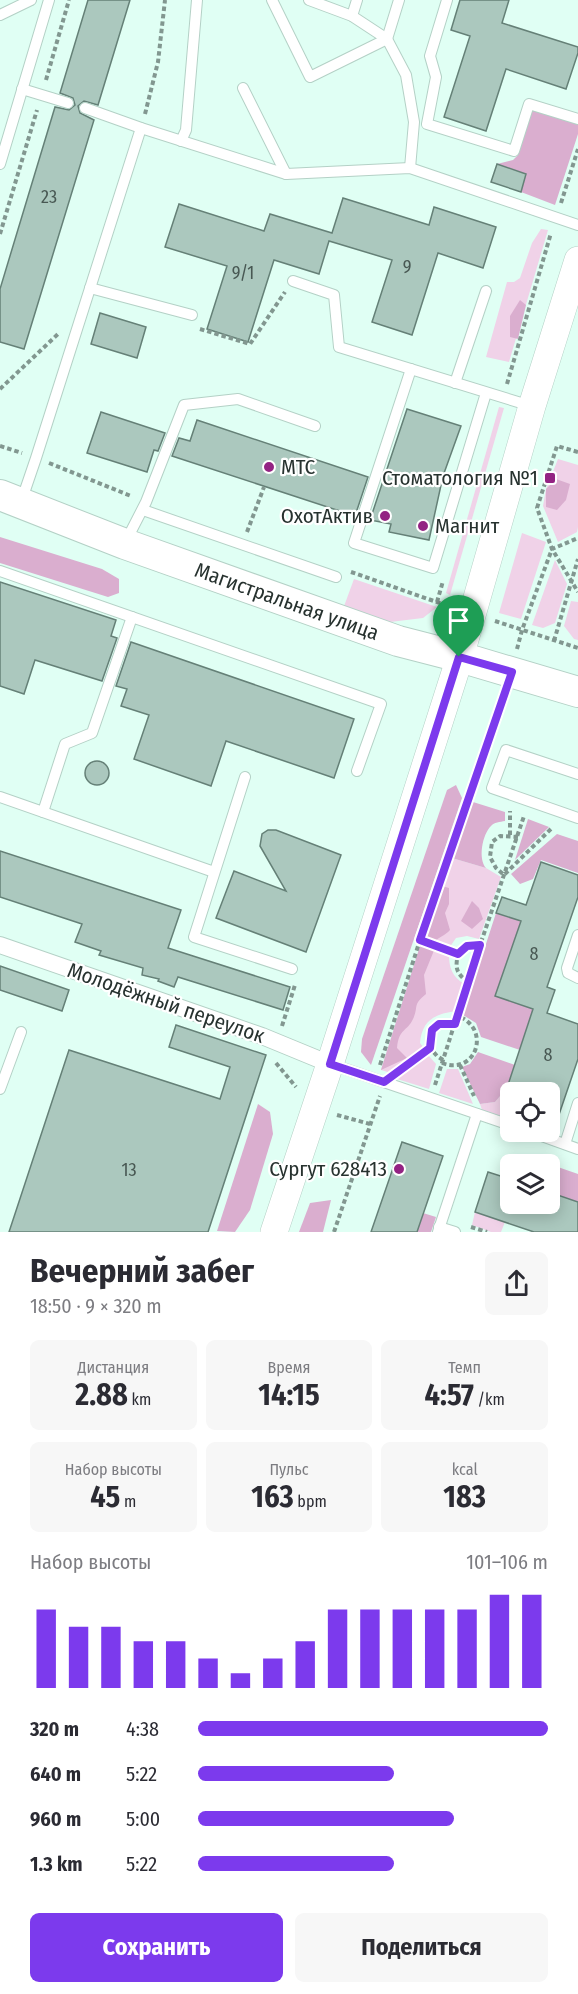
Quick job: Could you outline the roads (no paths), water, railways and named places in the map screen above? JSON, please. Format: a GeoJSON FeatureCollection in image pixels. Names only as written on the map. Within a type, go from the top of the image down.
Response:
{"type":"FeatureCollection","features":[{"type":"Feature","properties":{"kind":"main road","name":"Магистральная улица"},"geometry":{"type":"LineString","coordinates":[[10,499],[125,544],[398,641],[578,692]]}},
{"type":"Feature","properties":{"kind":"street"},"geometry":{"type":"LineString","coordinates":[[274,1232],[330,1064],[459,657],[532,406],[573,291],[578,261]]}},
{"type":"Feature","properties":{"kind":"street","name":"Молодёжный переулок"},"geometry":{"type":"LineString","coordinates":[[0,945],[276,1042],[330,1064]]}},
{"type":"Feature","properties":{"kind":"lane"},"geometry":{"type":"LineString","coordinates":[[0,15],[31,0]]}},
{"type":"Feature","properties":{"kind":"lane"},"geometry":{"type":"LineString","coordinates":[[0,164],[49,0]]}},
{"type":"Feature","properties":{"kind":"lane"},"geometry":{"type":"LineString","coordinates":[[181,141],[186,130],[197,0]]}},
{"type":"Feature","properties":{"kind":"lane"},"geometry":{"type":"LineString","coordinates":[[272,0],[310,77],[387,39],[399,0]]}},
{"type":"Feature","properties":{"kind":"lane"},"geometry":{"type":"LineString","coordinates":[[309,0],[352,16],[387,39],[406,75],[414,122],[410,168]]}},
{"type":"Feature","properties":{"kind":"lane"},"geometry":{"type":"LineString","coordinates":[[352,16],[357,0]]}},
{"type":"Feature","properties":{"kind":"lane"},"geometry":{"type":"LineString","coordinates":[[447,0],[430,56],[436,77],[427,124],[514,151],[529,104],[578,119]]}},
{"type":"Feature","properties":{"kind":"lane"},"geometry":{"type":"LineString","coordinates":[[243,88],[286,174]]}},
{"type":"Feature","properties":{"kind":"lane"},"geometry":{"type":"LineString","coordinates":[[22,89],[68,103]]}},
{"type":"Feature","properties":{"kind":"lane"},"geometry":{"type":"LineString","coordinates":[[85,108],[286,174],[410,168],[578,225]]}},
{"type":"Feature","properties":{"kind":"lane"},"geometry":{"type":"LineString","coordinates":[[10,499],[36,458],[141,128]]}},
{"type":"Feature","properties":{"kind":"lane"},"geometry":{"type":"LineString","coordinates":[[293,281],[334,295],[339,347],[532,406]]}},
{"type":"Feature","properties":{"kind":"lane"},"geometry":{"type":"LineString","coordinates":[[90,288],[192,315]]}},
{"type":"Feature","properties":{"kind":"lane"},"geometry":{"type":"LineString","coordinates":[[455,383],[486,291]]}},
{"type":"Feature","properties":{"kind":"lane"},"geometry":{"type":"LineString","coordinates":[[411,369],[354,543],[433,568],[486,393]]}},
{"type":"Feature","properties":{"kind":"lane"},"geometry":{"type":"LineString","coordinates":[[125,544],[143,510],[184,405],[238,399],[315,426]]}},
{"type":"Feature","properties":{"kind":"lane"},"geometry":{"type":"LineString","coordinates":[[143,510],[336,577]]}},
{"type":"Feature","properties":{"kind":"lane"},"geometry":{"type":"LineString","coordinates":[[0,571],[381,704],[357,771]]}},
{"type":"Feature","properties":{"kind":"lane"},"geometry":{"type":"LineString","coordinates":[[43,812],[65,744],[92,733],[132,617]]}},
{"type":"Feature","properties":{"kind":"lane"},"geometry":{"type":"LineString","coordinates":[[578,774],[506,750],[492,788],[578,818]]}},
{"type":"Feature","properties":{"kind":"lane"},"geometry":{"type":"LineString","coordinates":[[244,777],[194,938],[292,969]]}},
{"type":"Feature","properties":{"kind":"lane"},"geometry":{"type":"LineString","coordinates":[[0,797],[214,872]]}},
{"type":"Feature","properties":{"kind":"lane"},"geometry":{"type":"LineString","coordinates":[[578,935],[567,968],[568,973],[578,978]]}},
{"type":"Feature","properties":{"kind":"lane"},"geometry":{"type":"LineString","coordinates":[[0,1089],[21,1032]]}},
{"type":"Feature","properties":{"kind":"lane"},"geometry":{"type":"LineString","coordinates":[[330,1064],[500,1122]]}},
{"type":"Feature","properties":{"kind":"lane"},"geometry":{"type":"LineString","coordinates":[[565,1144],[578,1103]]}},
{"type":"Feature","properties":{"kind":"lane"},"geometry":{"type":"LineString","coordinates":[[455,1232],[439,1229],[477,1114]]}},
{"type":"Feature","properties":{"kind":"lane"},"geometry":{"type":"LineString","coordinates":[[559,1142],[578,1149]]}},
{"type":"Feature","properties":{"kind":"place","name":"МТС"},"geometry":{"type":"Point","coordinates":[269,467]}},
{"type":"Feature","properties":{"kind":"place","name":"Стоматология №1"},"geometry":{"type":"Point","coordinates":[550,478]}},
{"type":"Feature","properties":{"kind":"place","name":"ОхотАктив"},"geometry":{"type":"Point","coordinates":[385,516]}},
{"type":"Feature","properties":{"kind":"place","name":"Магнит"},"geometry":{"type":"Point","coordinates":[423,526]}},
{"type":"Feature","properties":{"kind":"place","name":"Сургут 628413"},"geometry":{"type":"Point","coordinates":[399,1169]}}]}
